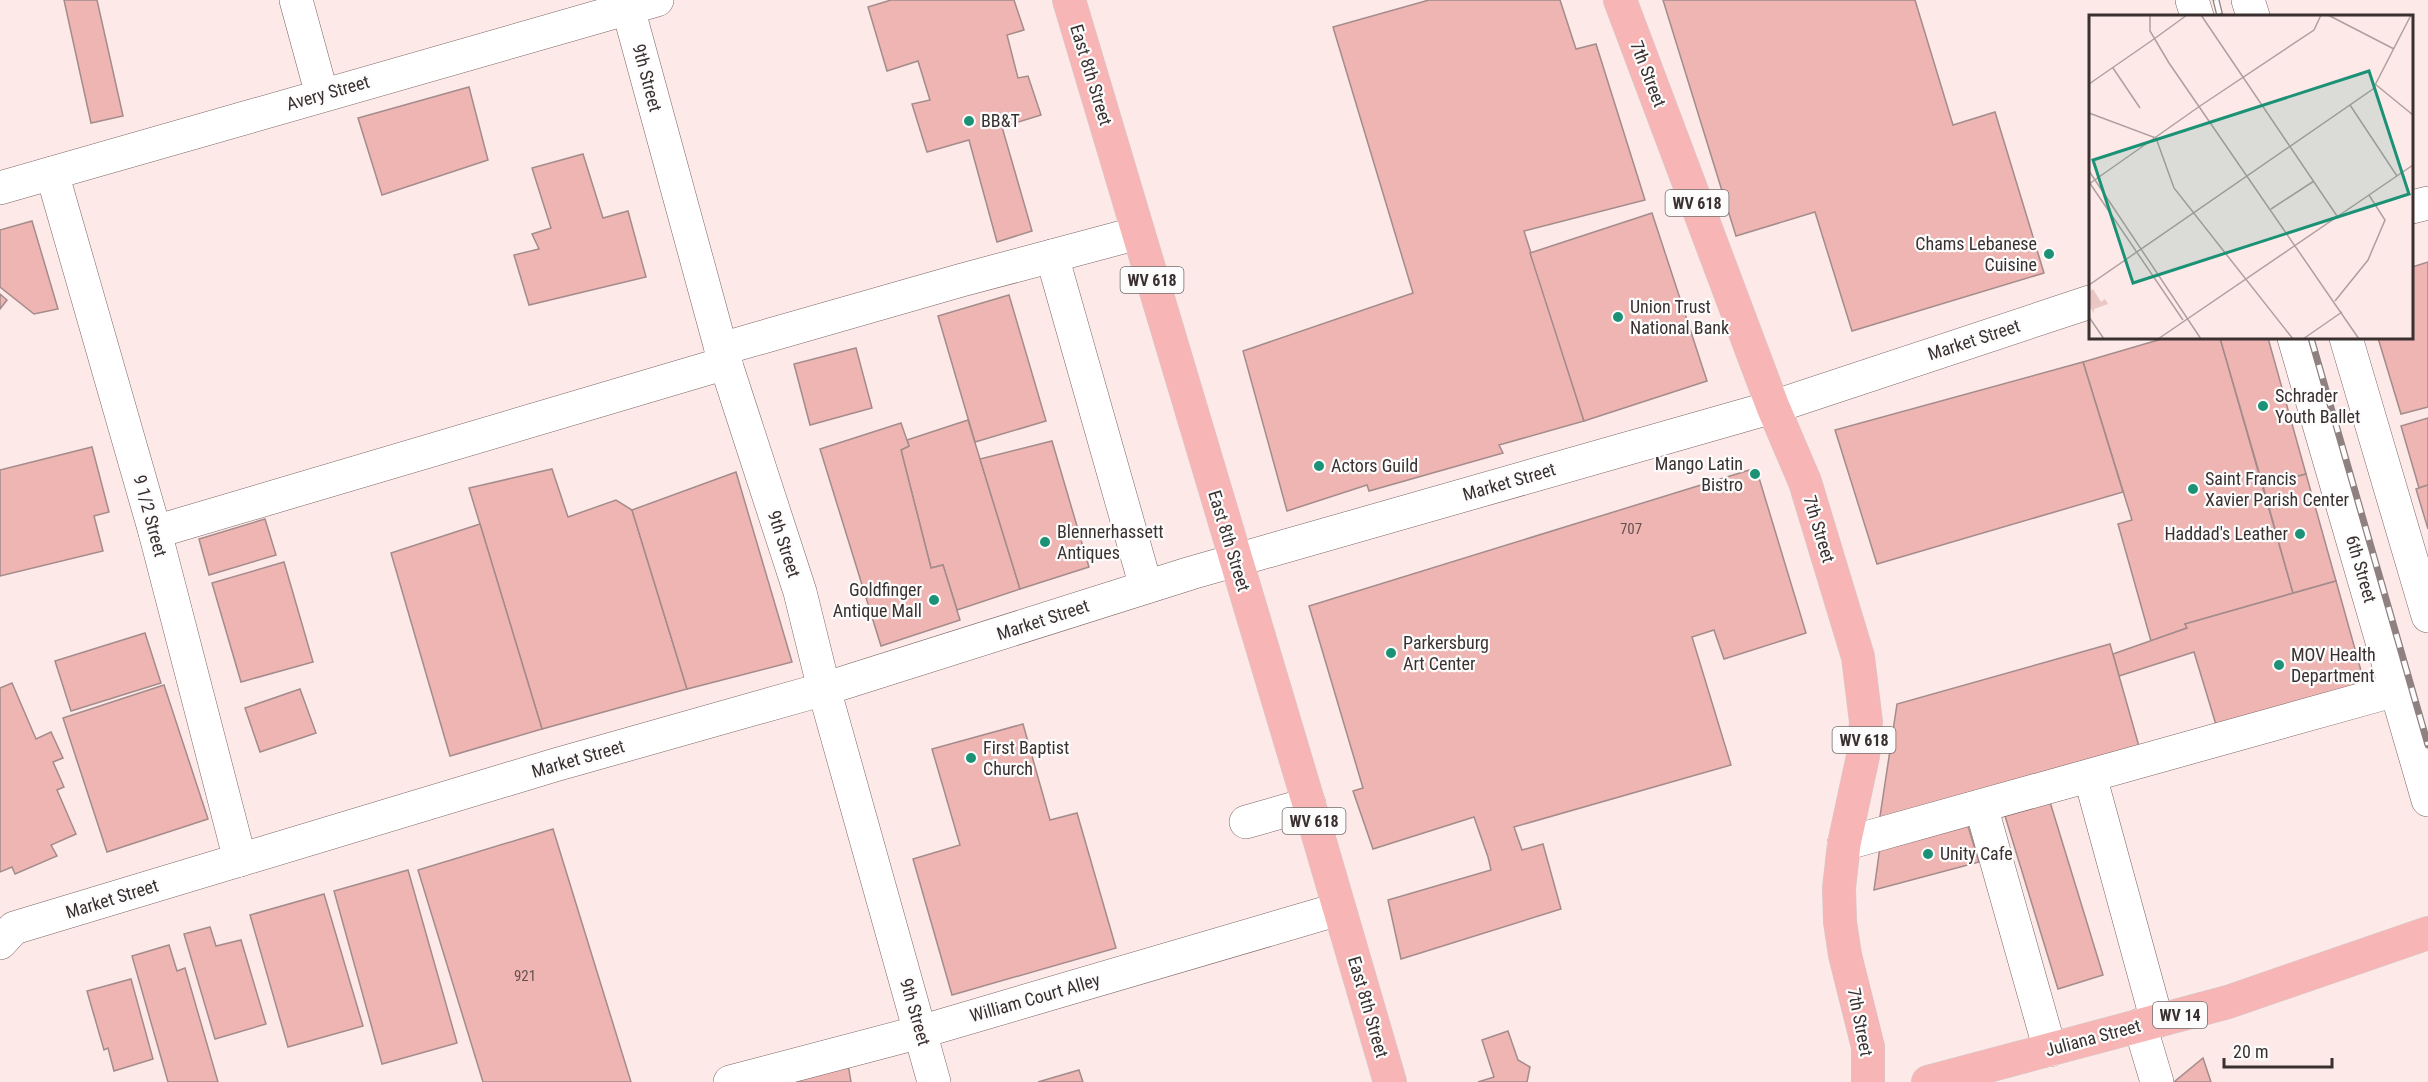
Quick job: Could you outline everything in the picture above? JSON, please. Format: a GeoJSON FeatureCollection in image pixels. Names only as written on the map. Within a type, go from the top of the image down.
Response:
{"type":"FeatureCollection","features":[{"type":"Feature","properties":{"kind":"main road","name":"East 8th Street"},"geometry":{"type":"LineString","coordinates":[[1069,0],[1310,804],[1390,1082]]}},
{"type":"Feature","properties":{"kind":"main road","name":"7th Street"},"geometry":{"type":"LineString","coordinates":[[1620,0],[1773,407],[1805,482],[1858,657],[1866,722],[1858,786],[1844,844],[1839,888],[1840,922],[1845,955],[1868,1047],[1868,1082]]}},
{"type":"Feature","properties":{"kind":"main road","name":"Juliana Street"},"geometry":{"type":"LineString","coordinates":[[1928,1082],[2228,1002],[2428,933]]}},
{"type":"Feature","properties":{"kind":"street"},"geometry":{"type":"LineString","coordinates":[[296,0],[322,95]]}},
{"type":"Feature","properties":{"kind":"street"},"geometry":{"type":"LineString","coordinates":[[2192,0],[2197,15]]}},
{"type":"Feature","properties":{"kind":"street"},"geometry":{"type":"LineString","coordinates":[[2248,0],[2253,15]]}},
{"type":"Feature","properties":{"kind":"street","name":"Avery Street"},"geometry":{"type":"LineString","coordinates":[[0,188],[643,4]]}},
{"type":"Feature","properties":{"kind":"street","name":"9th Street"},"geometry":{"type":"LineString","coordinates":[[643,4],[724,356],[800,592],[824,689],[934,1082]]}},
{"type":"Feature","properties":{"kind":"street","name":"9 1/2 Street"},"geometry":{"type":"LineString","coordinates":[[51,173],[155,532],[240,860]]}},
{"type":"Feature","properties":{"kind":"street"},"geometry":{"type":"LineString","coordinates":[[2413,207],[2428,203]]}},
{"type":"Feature","properties":{"kind":"street"},"geometry":{"type":"LineString","coordinates":[[155,532],[1052,256],[1138,233]]}},
{"type":"Feature","properties":{"kind":"street"},"geometry":{"type":"LineString","coordinates":[[1052,256],[1146,587]]}},
{"type":"Feature","properties":{"kind":"street","name":"Market Street"},"geometry":{"type":"LineString","coordinates":[[0,943],[14,928],[555,765],[824,689],[1235,560],[1773,407],[2089,303]]}},
{"type":"Feature","properties":{"kind":"street","name":"6th Street"},"geometry":{"type":"LineString","coordinates":[[2294,339],[2428,800]]}},
{"type":"Feature","properties":{"kind":"street"},"geometry":{"type":"LineString","coordinates":[[2346,339],[2422,569],[2428,616]]}},
{"type":"Feature","properties":{"kind":"street"},"geometry":{"type":"LineString","coordinates":[[1844,844],[2396,690]]}},
{"type":"Feature","properties":{"kind":"street"},"geometry":{"type":"LineString","coordinates":[[2090,776],[2149,1023],[2157,1082]]}},
{"type":"Feature","properties":{"kind":"street"},"geometry":{"type":"LineString","coordinates":[[1246,822],[1310,804]]}},
{"type":"Feature","properties":{"kind":"street"},"geometry":{"type":"LineString","coordinates":[[1981,806],[2050,1050]]}},
{"type":"Feature","properties":{"kind":"street","name":"William Court Alley"},"geometry":{"type":"LineString","coordinates":[[730,1082],[920,1032],[1339,909]]}},
{"type":"Feature","properties":{"kind":"building"},"geometry":{"type":"Polygon","coordinates":[[[64,0],[97,0],[123,116],[91,123],[64,0]]]}},
{"type":"Feature","properties":{"kind":"building","name":"BB&T"},"geometry":{"type":"Polygon","coordinates":[[[891,0],[1014,0],[1024,30],[1007,35],[1018,78],[1028,76],[1041,115],[1002,127],[1032,231],[997,242],[969,140],[927,152],[912,104],[930,100],[918,61],[887,71],[868,7],[891,0]]]}},
{"type":"Feature","properties":{"kind":"building"},"geometry":{"type":"Polygon","coordinates":[[[1429,0],[1560,0],[1576,49],[1596,44],[1645,200],[1524,231],[1584,421],[1499,445],[1503,453],[1369,491],[1367,485],[1287,511],[1243,351],[1413,293],[1333,27],[1429,0]]]}},
{"type":"Feature","properties":{"kind":"building"},"geometry":{"type":"Polygon","coordinates":[[[1663,0],[1915,0],[1953,125],[1995,112],[2044,273],[1852,331],[1815,212],[1736,236],[1663,0]]]}},
{"type":"Feature","properties":{"kind":"building"},"geometry":{"type":"Polygon","coordinates":[[[469,87],[488,160],[382,195],[358,118],[469,87]]]}},
{"type":"Feature","properties":{"kind":"building"},"geometry":{"type":"Polygon","coordinates":[[[583,154],[603,218],[628,211],[646,277],[529,305],[514,255],[539,249],[532,234],[551,228],[532,168],[583,154]]]}},
{"type":"Feature","properties":{"kind":"building","name":"Union Trust National Bank"},"geometry":{"type":"Polygon","coordinates":[[[1652,213],[1707,381],[1584,421],[1530,253],[1652,213]]]}},
{"type":"Feature","properties":{"kind":"building"},"geometry":{"type":"Polygon","coordinates":[[[32,221],[58,309],[34,314],[0,287],[0,230],[32,221]]]}},
{"type":"Feature","properties":{"kind":"building"},"geometry":{"type":"Polygon","coordinates":[[[2428,262],[2428,407],[2401,414],[2378,339],[2413,339],[2413,267],[2428,262]]]}},
{"type":"Feature","properties":{"kind":"building"},"geometry":{"type":"Polygon","coordinates":[[[0,294],[7,300],[0,309],[0,294]]]}},
{"type":"Feature","properties":{"kind":"building"},"geometry":{"type":"Polygon","coordinates":[[[1009,295],[1046,421],[975,442],[938,316],[1009,295]]]}},
{"type":"Feature","properties":{"kind":"building","name":"Saint Francis Xavier Parish Center"},"geometry":{"type":"Polygon","coordinates":[[[2162,339],[2220,339],[2293,593],[2185,624],[2187,628],[2151,641],[2118,524],[2132,520],[2083,362],[2162,339]]]}},
{"type":"Feature","properties":{"kind":"building","name":"Schrader Youth Ballet"},"geometry":{"type":"Polygon","coordinates":[[[2220,339],[2268,339],[2306,474],[2263,486],[2220,339]]]}},
{"type":"Feature","properties":{"kind":"building"},"geometry":{"type":"Polygon","coordinates":[[[856,348],[872,408],[810,425],[794,364],[856,348]]]}},
{"type":"Feature","properties":{"kind":"building"},"geometry":{"type":"Polygon","coordinates":[[[2083,362],[2123,492],[1877,564],[1835,430],[2083,362]]]}},
{"type":"Feature","properties":{"kind":"building"},"geometry":{"type":"Polygon","coordinates":[[[2428,418],[2428,485],[2419,488],[2401,426],[2428,418]]]}},
{"type":"Feature","properties":{"kind":"building"},"geometry":{"type":"Polygon","coordinates":[[[968,420],[1020,589],[957,610],[943,565],[931,568],[901,450],[909,446],[907,440],[968,420]]]}},
{"type":"Feature","properties":{"kind":"building"},"geometry":{"type":"Polygon","coordinates":[[[901,423],[909,446],[901,450],[931,568],[943,565],[960,620],[881,646],[820,449],[901,423]]]}},
{"type":"Feature","properties":{"kind":"building"},"geometry":{"type":"Polygon","coordinates":[[[1052,441],[1089,567],[1020,589],[980,459],[1052,441]]]}},
{"type":"Feature","properties":{"kind":"building"},"geometry":{"type":"Polygon","coordinates":[[[92,447],[109,512],[94,516],[103,551],[0,576],[0,470],[92,447]]]}},
{"type":"Feature","properties":{"kind":"building"},"geometry":{"type":"Polygon","coordinates":[[[1756,468],[1806,633],[1724,659],[1714,630],[1692,637],[1731,765],[1514,827],[1522,850],[1543,844],[1561,909],[1401,959],[1388,900],[1491,870],[1488,857],[1474,817],[1373,849],[1353,791],[1363,788],[1309,606],[1756,468]]]}},
{"type":"Feature","properties":{"kind":"building"},"geometry":{"type":"Polygon","coordinates":[[[552,469],[568,517],[616,500],[632,510],[687,689],[542,729],[469,488],[552,469]]]}},
{"type":"Feature","properties":{"kind":"building"},"geometry":{"type":"Polygon","coordinates":[[[736,472],[792,662],[687,689],[632,510],[736,472]]]}},
{"type":"Feature","properties":{"kind":"building","name":"Haddad's Leather"},"geometry":{"type":"Polygon","coordinates":[[[2306,474],[2336,581],[2293,593],[2263,486],[2306,474]]]}},
{"type":"Feature","properties":{"kind":"building"},"geometry":{"type":"Polygon","coordinates":[[[2428,485],[2428,529],[2416,489],[2428,485]]]}},
{"type":"Feature","properties":{"kind":"building"},"geometry":{"type":"Polygon","coordinates":[[[265,519],[276,555],[209,575],[199,539],[265,519]]]}},
{"type":"Feature","properties":{"kind":"building"},"geometry":{"type":"Polygon","coordinates":[[[480,524],[542,729],[450,756],[391,553],[480,524]]]}},
{"type":"Feature","properties":{"kind":"building"},"geometry":{"type":"Polygon","coordinates":[[[284,562],[313,662],[241,682],[212,583],[284,562]]]}},
{"type":"Feature","properties":{"kind":"building","name":"MOV Health Department"},"geometry":{"type":"Polygon","coordinates":[[[2336,581],[2365,685],[2217,728],[2194,652],[2119,676],[2113,654],[2187,628],[2185,624],[2336,581]]]}},
{"type":"Feature","properties":{"kind":"building"},"geometry":{"type":"Polygon","coordinates":[[[145,633],[161,683],[71,711],[55,661],[145,633]]]}},
{"type":"Feature","properties":{"kind":"building"},"geometry":{"type":"Polygon","coordinates":[[[2110,644],[2140,750],[1879,823],[1897,704],[2110,644]]]}},
{"type":"Feature","properties":{"kind":"building"},"geometry":{"type":"Polygon","coordinates":[[[12,683],[36,739],[51,732],[63,758],[53,762],[64,787],[57,790],[76,834],[51,845],[57,856],[15,874],[12,867],[0,872],[0,688],[12,683]]]}},
{"type":"Feature","properties":{"kind":"building"},"geometry":{"type":"Polygon","coordinates":[[[164,685],[208,819],[107,852],[63,718],[164,685]]]}},
{"type":"Feature","properties":{"kind":"building"},"geometry":{"type":"Polygon","coordinates":[[[300,689],[316,733],[260,752],[245,708],[300,689]]]}},
{"type":"Feature","properties":{"kind":"building"},"geometry":{"type":"Polygon","coordinates":[[[1023,724],[1050,820],[1077,813],[1116,948],[952,995],[913,859],[960,845],[932,749],[1023,724]]]}},
{"type":"Feature","properties":{"kind":"building"},"geometry":{"type":"Polygon","coordinates":[[[2050,802],[2103,975],[2058,989],[2005,816],[2050,802]]]}},
{"type":"Feature","properties":{"kind":"building","name":"Unity Cafe"},"geometry":{"type":"Polygon","coordinates":[[[1967,823],[1979,862],[1874,890],[1880,847],[1967,823]]]}},
{"type":"Feature","properties":{"kind":"building"},"geometry":{"type":"Polygon","coordinates":[[[553,829],[631,1082],[483,1082],[418,870],[553,829]]]}},
{"type":"Feature","properties":{"kind":"building"},"geometry":{"type":"Polygon","coordinates":[[[408,870],[457,1043],[382,1064],[334,891],[408,870]]]}},
{"type":"Feature","properties":{"kind":"building"},"geometry":{"type":"Polygon","coordinates":[[[324,894],[363,1026],[288,1047],[250,915],[324,894]]]}},
{"type":"Feature","properties":{"kind":"building"},"geometry":{"type":"Polygon","coordinates":[[[210,927],[216,946],[241,940],[266,1024],[215,1039],[184,934],[210,927]]]}},
{"type":"Feature","properties":{"kind":"building"},"geometry":{"type":"Polygon","coordinates":[[[169,945],[177,971],[185,968],[218,1082],[168,1082],[132,956],[169,945]]]}},
{"type":"Feature","properties":{"kind":"building"},"geometry":{"type":"Polygon","coordinates":[[[131,979],[153,1059],[114,1071],[108,1048],[104,1050],[87,991],[131,979]]]}},
{"type":"Feature","properties":{"kind":"building"},"geometry":{"type":"Polygon","coordinates":[[[1508,1031],[1518,1060],[1530,1067],[1527,1082],[1478,1082],[1494,1077],[1482,1040],[1508,1031]]]}},
{"type":"Feature","properties":{"kind":"building"},"geometry":{"type":"Polygon","coordinates":[[[2203,1058],[2211,1082],[2174,1082],[2203,1058]]]}},
{"type":"Feature","properties":{"kind":"building"},"geometry":{"type":"Polygon","coordinates":[[[848,1064],[851,1082],[783,1082],[848,1064]]]}},
{"type":"Feature","properties":{"kind":"building"},"geometry":{"type":"Polygon","coordinates":[[[1079,1070],[1083,1082],[1038,1082],[1079,1070]]]}},
{"type":"Feature","properties":{"kind":"railway"},"geometry":{"type":"LineString","coordinates":[[2216,0],[2220,15]]}},
{"type":"Feature","properties":{"kind":"railway"},"geometry":{"type":"LineString","coordinates":[[2311,339],[2428,745]]}},
{"type":"Feature","properties":{"kind":"place","name":"BB&T"},"geometry":{"type":"Point","coordinates":[969,121]}},
{"type":"Feature","properties":{"kind":"place","name":"Chams Lebanese Cuisine"},"geometry":{"type":"Point","coordinates":[2049,254]}},
{"type":"Feature","properties":{"kind":"place","name":"Union Trust National Bank"},"geometry":{"type":"Point","coordinates":[1618,317]}},
{"type":"Feature","properties":{"kind":"place","name":"Schrader Youth Ballet"},"geometry":{"type":"Point","coordinates":[2263,406]}},
{"type":"Feature","properties":{"kind":"place","name":"Actors Guild"},"geometry":{"type":"Point","coordinates":[1319,466]}},
{"type":"Feature","properties":{"kind":"place","name":"Mango Latin Bistro"},"geometry":{"type":"Point","coordinates":[1755,474]}},
{"type":"Feature","properties":{"kind":"place","name":"Saint Francis Xavier Parish Center"},"geometry":{"type":"Point","coordinates":[2193,489]}},
{"type":"Feature","properties":{"kind":"place","name":"Haddad's Leather"},"geometry":{"type":"Point","coordinates":[2300,534]}},
{"type":"Feature","properties":{"kind":"place","name":"Blennerhassett Antiques"},"geometry":{"type":"Point","coordinates":[1045,542]}},
{"type":"Feature","properties":{"kind":"place","name":"Goldfinger Antique Mall"},"geometry":{"type":"Point","coordinates":[934,600]}},
{"type":"Feature","properties":{"kind":"place","name":"Parkersburg Art Center"},"geometry":{"type":"Point","coordinates":[1391,653]}},
{"type":"Feature","properties":{"kind":"place","name":"MOV Health Department"},"geometry":{"type":"Point","coordinates":[2279,665]}},
{"type":"Feature","properties":{"kind":"place","name":"First Baptist Church"},"geometry":{"type":"Point","coordinates":[971,758]}},
{"type":"Feature","properties":{"kind":"place","name":"Unity Cafe"},"geometry":{"type":"Point","coordinates":[1928,854]}}]}
